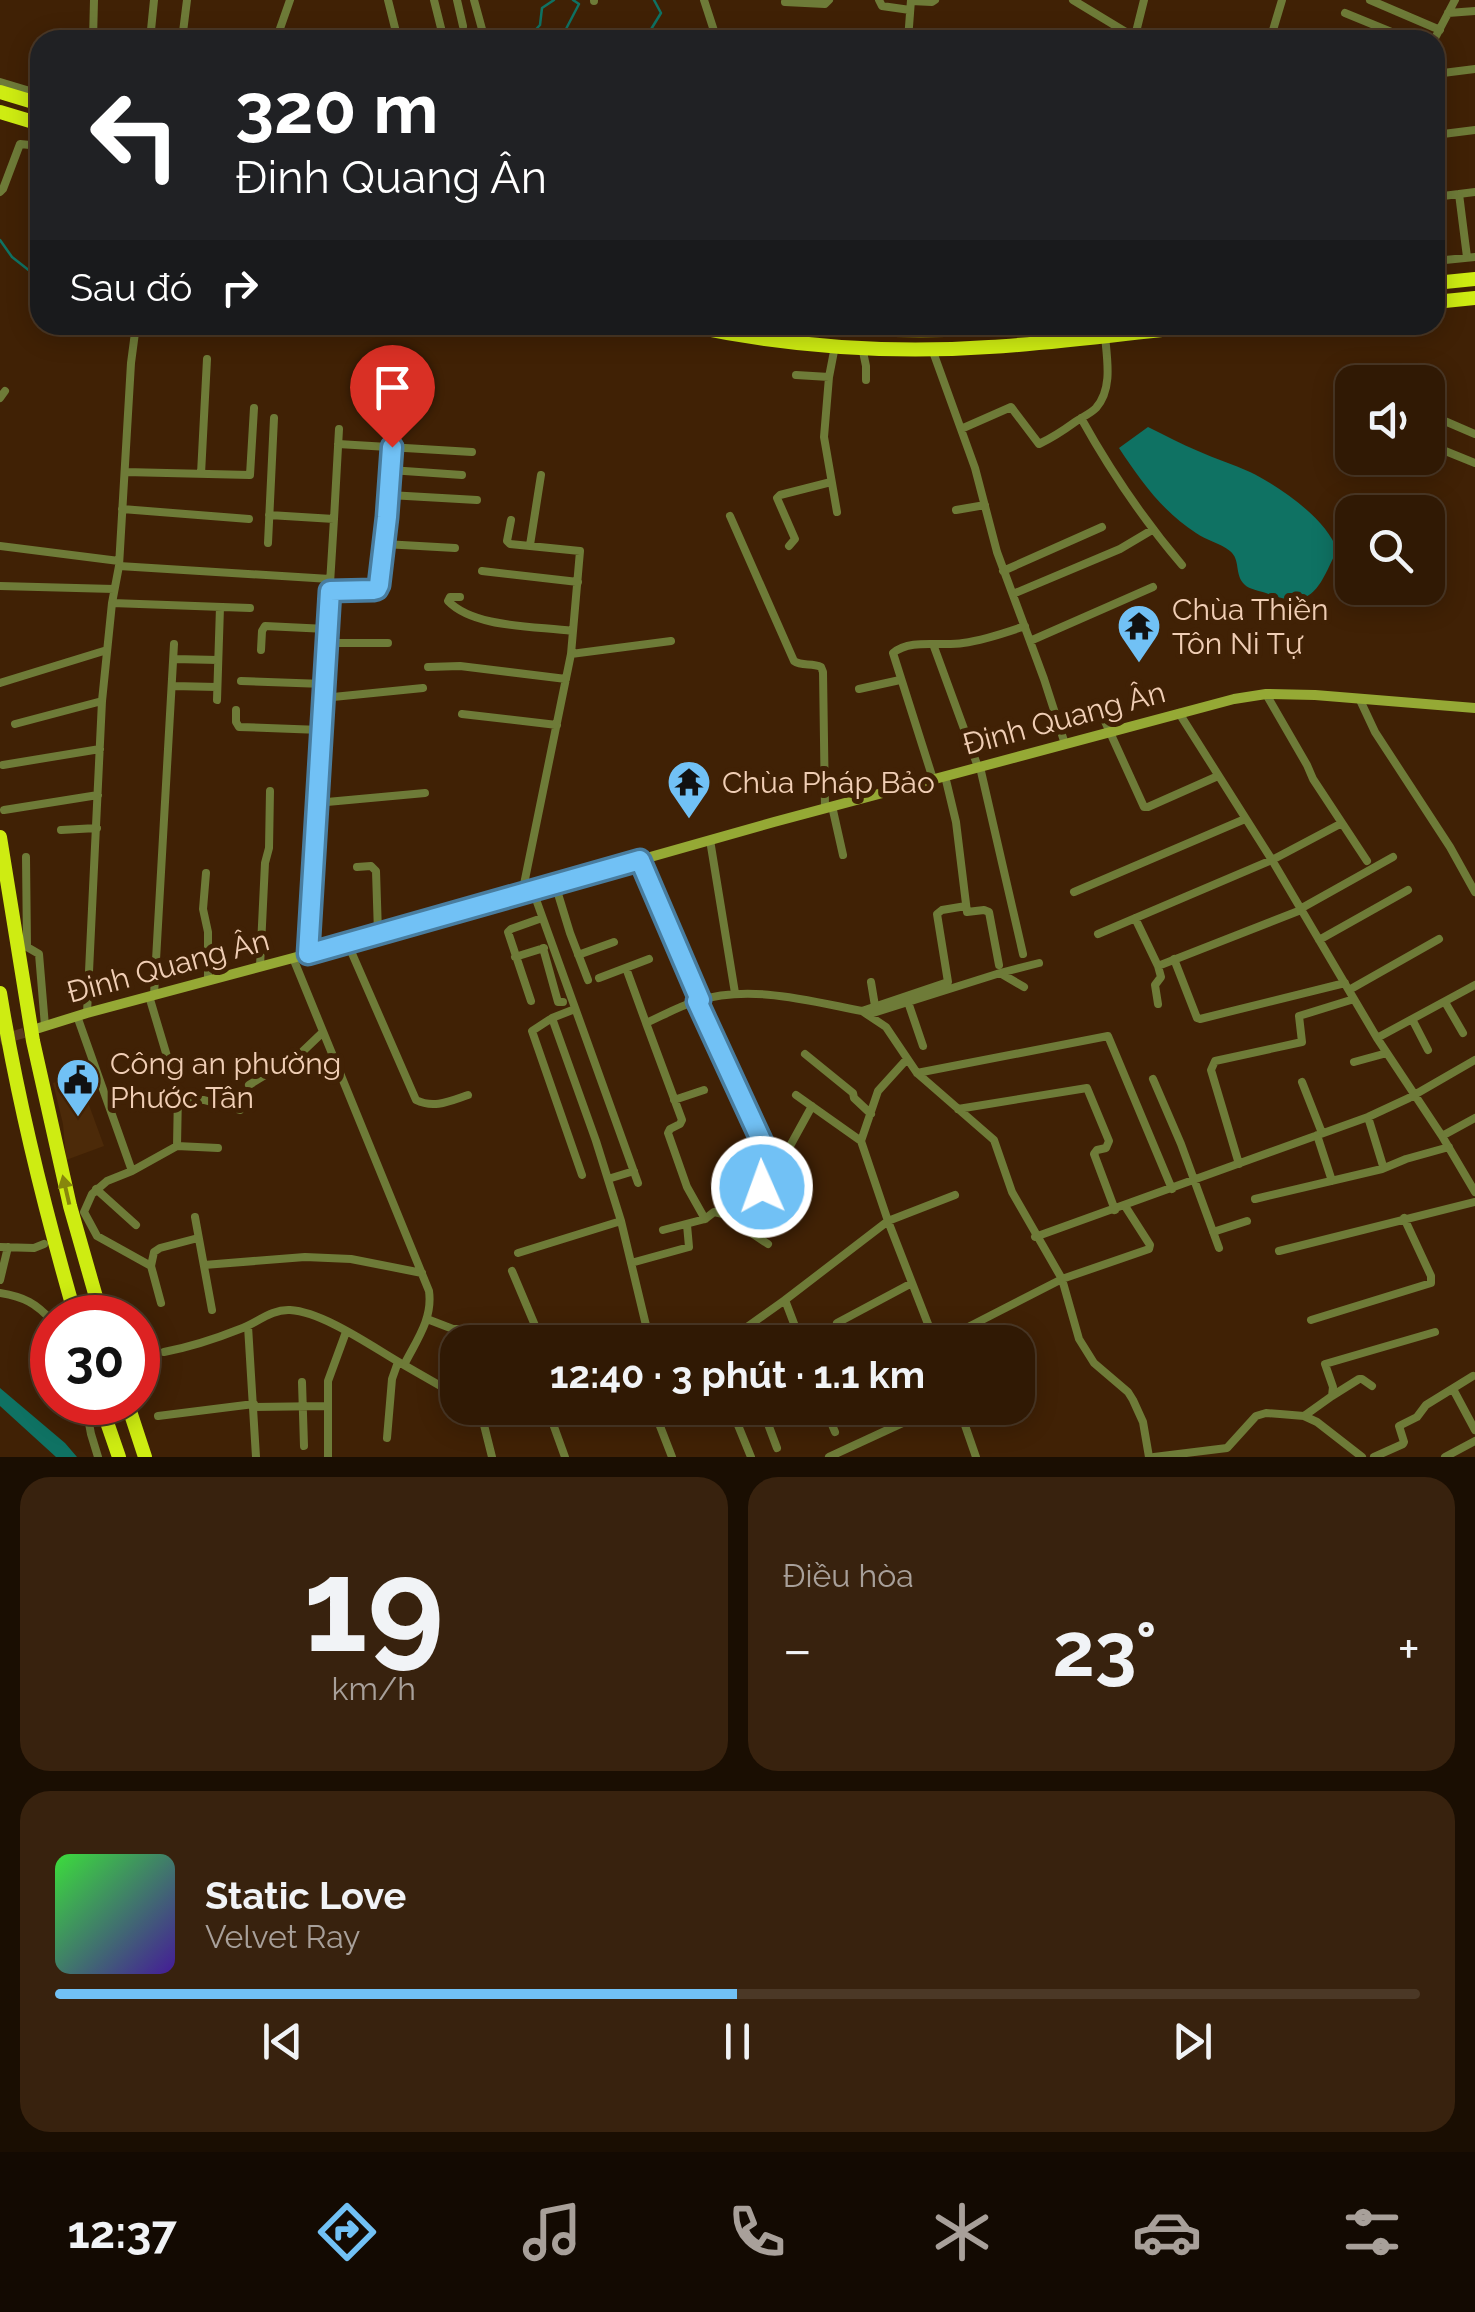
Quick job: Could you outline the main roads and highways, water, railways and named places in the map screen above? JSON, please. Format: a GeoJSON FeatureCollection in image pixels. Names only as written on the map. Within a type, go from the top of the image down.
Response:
{"type":"FeatureCollection","features":[{"type":"Feature","properties":{"kind":"highway"},"geometry":{"type":"LineString","coordinates":[[0,92],[30,101]]}},
{"type":"Feature","properties":{"kind":"highway"},"geometry":{"type":"LineString","coordinates":[[0,112],[30,121]]}},
{"type":"Feature","properties":{"kind":"highway"},"geometry":{"type":"LineString","coordinates":[[1445,282],[1475,279]]}},
{"type":"Feature","properties":{"kind":"highway"},"geometry":{"type":"LineString","coordinates":[[1445,301],[1475,298]]}},
{"type":"Feature","properties":{"kind":"highway"},"geometry":{"type":"LineString","coordinates":[[732,335],[835,346],[932,349],[989,348],[1114,335]]}},
{"type":"Feature","properties":{"kind":"highway"},"geometry":{"type":"LineString","coordinates":[[0,837],[33,1041],[70,1206],[95,1295]]}},
{"type":"Feature","properties":{"kind":"highway"},"geometry":{"type":"LineString","coordinates":[[0,993],[45,1212],[69,1295]]}},
{"type":"Feature","properties":{"kind":"highway"},"geometry":{"type":"LineString","coordinates":[[108,1425],[119,1457]]}},
{"type":"Feature","properties":{"kind":"highway"},"geometry":{"type":"LineString","coordinates":[[135,1425],[145,1457]]}},
{"type":"Feature","properties":{"kind":"water"},"geometry":{"type":"Polygon","coordinates":[[[1148,427],[1244,469],[1288,495],[1313,515],[1335,545],[1335,554],[1319,585],[1304,598],[1294,600],[1247,586],[1230,551],[1184,525],[1144,483],[1119,448],[1148,427]]]}},
{"type":"Feature","properties":{"kind":"water"},"geometry":{"type":"Polygon","coordinates":[[[0,1388],[30,1413],[30,1425],[44,1425],[77,1457],[56,1457],[0,1406],[0,1388]]]}},
{"type":"Feature","properties":{"kind":"waterway"},"geometry":{"type":"LineString","coordinates":[[535,30],[540,25],[542,8],[554,0]]}},
{"type":"Feature","properties":{"kind":"waterway"},"geometry":{"type":"LineString","coordinates":[[567,30],[579,4],[573,0]]}},
{"type":"Feature","properties":{"kind":"waterway"},"geometry":{"type":"LineString","coordinates":[[651,30],[661,13],[654,0]]}},
{"type":"Feature","properties":{"kind":"waterway"},"geometry":{"type":"LineString","coordinates":[[0,240],[12,257],[30,271]]}},
{"type":"Feature","properties":{"kind":"tunnel"},"geometry":{"type":"LineString","coordinates":[[0,1040],[37,1029]]}},
{"type":"Feature","properties":{"kind":"place","name":"Chùa Thiền Tôn Ni Tự"},"geometry":{"type":"Point","coordinates":[1139,664]}},
{"type":"Feature","properties":{"kind":"place","name":"Chùa Pháp Bảo"},"geometry":{"type":"Point","coordinates":[689,820]}},
{"type":"Feature","properties":{"kind":"place","name":"Công an phường Phước Tân"},"geometry":{"type":"Point","coordinates":[78,1118]}}]}
